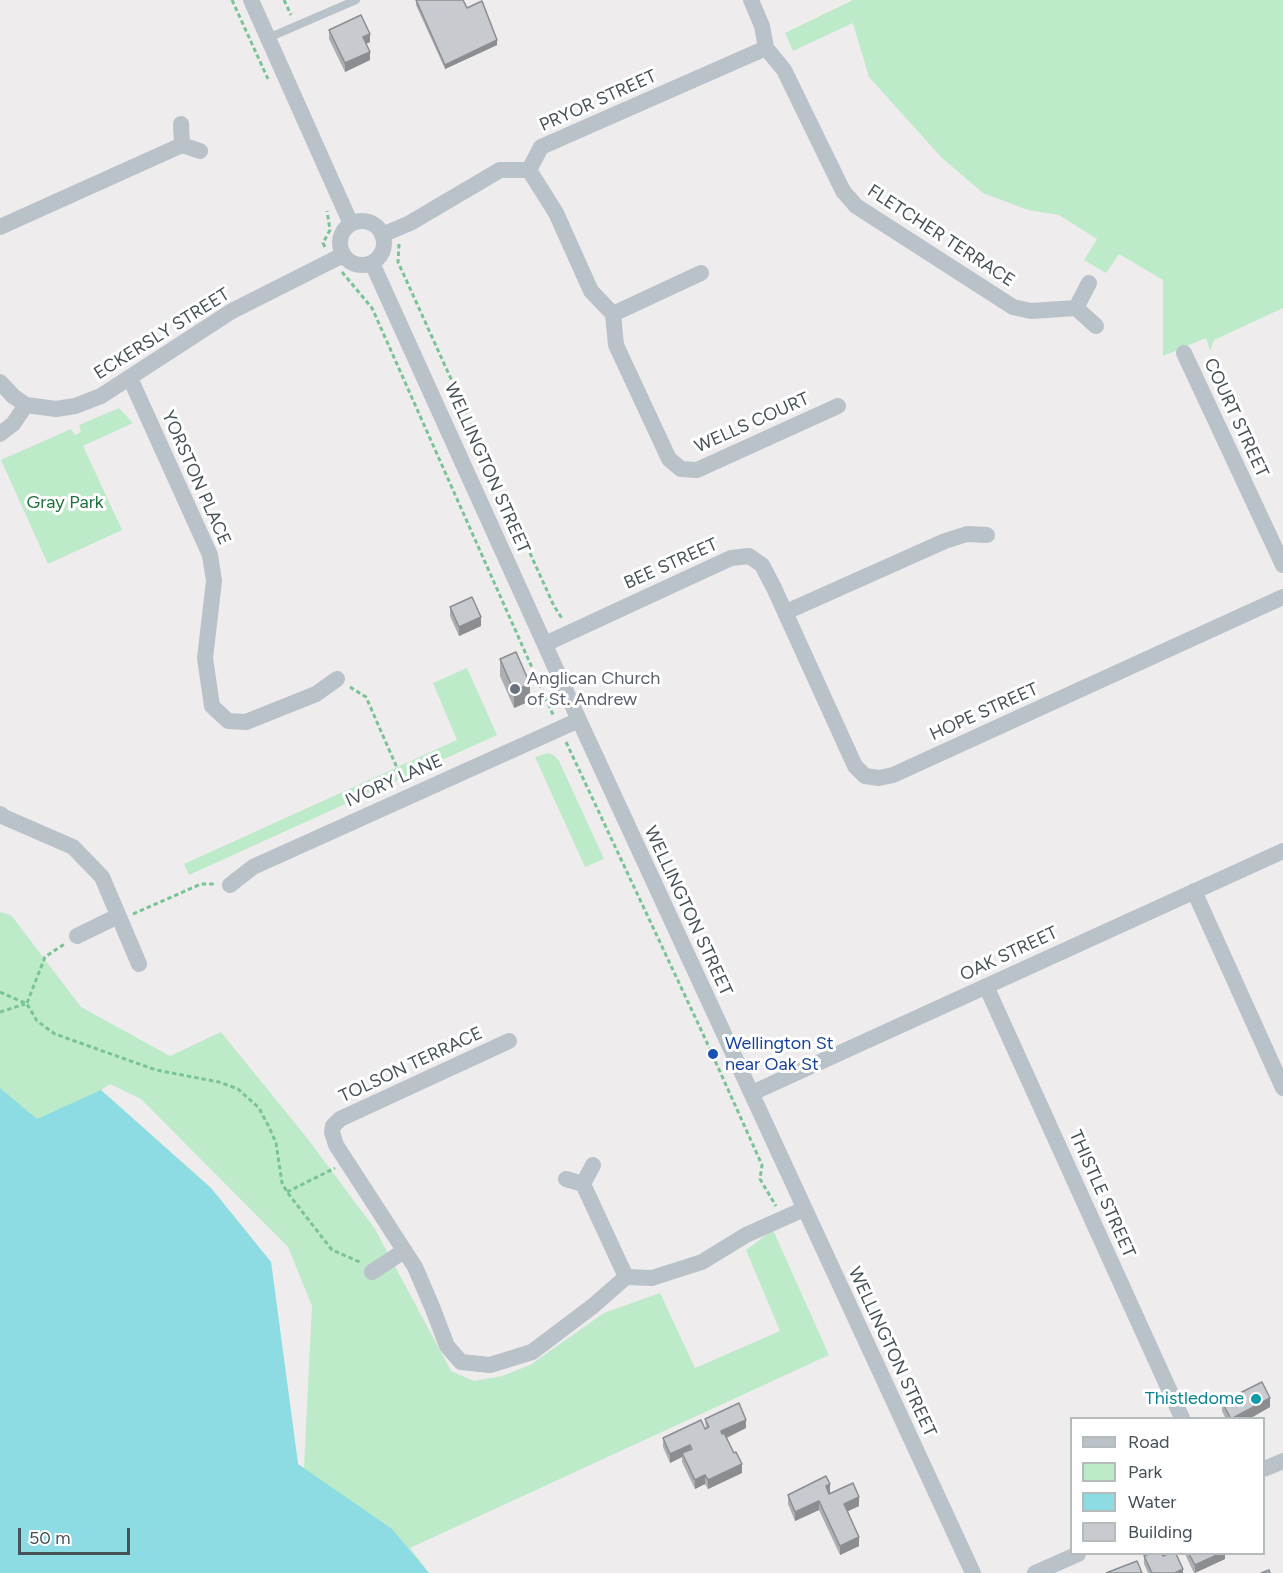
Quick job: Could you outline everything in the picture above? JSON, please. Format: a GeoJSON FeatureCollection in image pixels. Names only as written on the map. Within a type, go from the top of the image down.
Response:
{"type":"FeatureCollection","features":[{"type":"Feature","properties":{"kind":"street"},"geometry":{"type":"LineString","coordinates":[[251,0],[351,224]]}},
{"type":"Feature","properties":{"kind":"street"},"geometry":{"type":"LineString","coordinates":[[751,0],[762,26],[766,48]]}},
{"type":"Feature","properties":{"kind":"street","name":"PRYOR STREET"},"geometry":{"type":"LineString","coordinates":[[529,170],[541,147],[766,48]]}},
{"type":"Feature","properties":{"kind":"street","name":"FLETCHER TERRACE"},"geometry":{"type":"LineString","coordinates":[[766,48],[784,70],[843,191],[856,206],[1013,307],[1031,312],[1076,308]]}},
{"type":"Feature","properties":{"kind":"street"},"geometry":{"type":"LineString","coordinates":[[182,124],[182,145]]}},
{"type":"Feature","properties":{"kind":"street"},"geometry":{"type":"LineString","coordinates":[[0,227],[182,145],[200,151]]}},
{"type":"Feature","properties":{"kind":"street"},"geometry":{"type":"LineString","coordinates":[[382,235],[401,227],[500,170],[529,170],[555,213],[591,291],[613,314],[701,273]]}},
{"type":"Feature","properties":{"kind":"street"},"geometry":{"type":"LineString","coordinates":[[360,221],[369,223],[382,235],[384,243],[382,251],[372,263],[356,265],[337,258],[340,238],[351,224],[360,221]]}},
{"type":"Feature","properties":{"kind":"street","name":"ECKERSLY STREET"},"geometry":{"type":"LineString","coordinates":[[26,405],[56,409],[75,406],[101,396],[232,311],[337,258]]}},
{"type":"Feature","properties":{"kind":"street","name":"WELLINGTON STREET"},"geometry":{"type":"LineString","coordinates":[[372,263],[579,720],[973,1573]]}},
{"type":"Feature","properties":{"kind":"street"},"geometry":{"type":"LineString","coordinates":[[1089,283],[1076,308],[1096,327]]}},
{"type":"Feature","properties":{"kind":"street","name":"WELLS COURT"},"geometry":{"type":"LineString","coordinates":[[613,314],[616,345],[669,459],[681,469],[697,470],[838,406]]}},
{"type":"Feature","properties":{"kind":"street","name":"COURT STREET"},"geometry":{"type":"LineString","coordinates":[[1184,353],[1283,565]]}},
{"type":"Feature","properties":{"kind":"street","name":"YORSTON PLACE"},"geometry":{"type":"LineString","coordinates":[[130,378],[210,555],[214,581],[205,658],[212,706],[228,721],[246,722],[316,694],[337,679]]}},
{"type":"Feature","properties":{"kind":"street"},"geometry":{"type":"LineString","coordinates":[[0,382],[13,396],[26,405],[13,424],[0,434]]}},
{"type":"Feature","properties":{"kind":"street"},"geometry":{"type":"LineString","coordinates":[[786,612],[945,541],[967,534],[987,535]]}},
{"type":"Feature","properties":{"kind":"street","name":"BEE STREET"},"geometry":{"type":"LineString","coordinates":[[545,644],[713,566],[743,555],[754,558],[762,565],[786,612]]}},
{"type":"Feature","properties":{"kind":"street","name":"HOPE STREET"},"geometry":{"type":"LineString","coordinates":[[786,612],[855,766],[865,776],[879,778],[893,775],[1283,597]]}},
{"type":"Feature","properties":{"kind":"street","name":"IVORY LANE"},"geometry":{"type":"LineString","coordinates":[[230,885],[253,867],[579,720]]}},
{"type":"Feature","properties":{"kind":"street"},"geometry":{"type":"LineString","coordinates":[[0,814],[73,847],[102,877],[139,964]]}},
{"type":"Feature","properties":{"kind":"street","name":"OAK STREET"},"geometry":{"type":"LineString","coordinates":[[752,1093],[1283,850]]}},
{"type":"Feature","properties":{"kind":"street"},"geometry":{"type":"LineString","coordinates":[[1194,891],[1283,1088]]}},
{"type":"Feature","properties":{"kind":"street"},"geometry":{"type":"LineString","coordinates":[[77,936],[118,916]]}},
{"type":"Feature","properties":{"kind":"street","name":"THISTLE STREET"},"geometry":{"type":"LineString","coordinates":[[986,987],[1181,1417]]}},
{"type":"Feature","properties":{"kind":"street","name":"TOLSON TERRACE"},"geometry":{"type":"LineString","coordinates":[[509,1041],[340,1119],[333,1126],[332,1136],[415,1267],[447,1346],[461,1362],[490,1365],[532,1352],[593,1306],[626,1277]]}},
{"type":"Feature","properties":{"kind":"street"},"geometry":{"type":"LineString","coordinates":[[593,1165],[584,1184],[626,1277],[652,1278],[702,1262],[746,1235],[804,1209]]}},
{"type":"Feature","properties":{"kind":"street"},"geometry":{"type":"LineString","coordinates":[[566,1179],[584,1184]]}},
{"type":"Feature","properties":{"kind":"street"},"geometry":{"type":"LineString","coordinates":[[375,1271],[404,1251]]}},
{"type":"Feature","properties":{"kind":"street"},"geometry":{"type":"LineString","coordinates":[[1265,1468],[1283,1461]]}},
{"type":"Feature","properties":{"kind":"street"},"geometry":{"type":"LineString","coordinates":[[1035,1573],[1076,1555]]}},
{"type":"Feature","properties":{"kind":"lane"},"geometry":{"type":"LineString","coordinates":[[268,38],[356,0]]}},
{"type":"Feature","properties":{"kind":"path"},"geometry":{"type":"LineString","coordinates":[[232,0],[270,84]]}},
{"type":"Feature","properties":{"kind":"path"},"geometry":{"type":"LineString","coordinates":[[284,0],[296,25]]}},
{"type":"Feature","properties":{"kind":"path"},"geometry":{"type":"LineString","coordinates":[[326,207],[330,230],[323,243],[337,258],[372,308],[559,728],[654,926],[762,1165],[760,1179],[784,1218]]}},
{"type":"Feature","properties":{"kind":"path"},"geometry":{"type":"LineString","coordinates":[[401,227],[398,262],[554,606],[570,632]]}},
{"type":"Feature","properties":{"kind":"path"},"geometry":{"type":"LineString","coordinates":[[337,679],[366,697],[398,770],[376,784],[385,806]]}},
{"type":"Feature","properties":{"kind":"path"},"geometry":{"type":"LineString","coordinates":[[118,916],[127,917],[201,884],[230,885]]}},
{"type":"Feature","properties":{"kind":"path"},"geometry":{"type":"LineString","coordinates":[[27,1004],[45,957],[77,936]]}},
{"type":"Feature","properties":{"kind":"path"},"geometry":{"type":"LineString","coordinates":[[0,992],[27,1004],[37,1021],[55,1034],[156,1070],[219,1082],[238,1089],[259,1108],[269,1127],[276,1143],[282,1183],[287,1192],[332,1250],[375,1271]]}},
{"type":"Feature","properties":{"kind":"path"},"geometry":{"type":"LineString","coordinates":[[0,1012],[27,1004]]}},
{"type":"Feature","properties":{"kind":"path"},"geometry":{"type":"LineString","coordinates":[[287,1192],[347,1161]]}},
{"type":"Feature","properties":{"kind":"green space"},"geometry":{"type":"Polygon","coordinates":[[[853,0],[1283,0],[1283,308],[1214,340],[1210,351],[1206,338],[1163,356],[1163,280],[1119,254],[1106,273],[1084,260],[1097,239],[1059,215],[1028,210],[983,193],[941,157],[869,77],[853,23],[793,51],[785,33],[853,0]]]}},
{"type":"Feature","properties":{"kind":"green space","name":"Gray Park"},"geometry":{"type":"Polygon","coordinates":[[[119,408],[133,423],[83,446],[122,530],[48,564],[1,460],[71,429],[75,435],[81,432],[79,425],[119,408]]]}},
{"type":"Feature","properties":{"kind":"green space"},"geometry":{"type":"Polygon","coordinates":[[[467,668],[497,735],[189,875],[184,864],[457,740],[433,683],[467,668]]]}},
{"type":"Feature","properties":{"kind":"green space"},"geometry":{"type":"Polygon","coordinates":[[[548,753],[559,761],[604,859],[585,867],[535,757],[548,753]]]}},
{"type":"Feature","properties":{"kind":"green space"},"geometry":{"type":"Polygon","coordinates":[[[0,912],[11,915],[81,1007],[170,1056],[221,1032],[307,1138],[375,1229],[451,1371],[474,1381],[502,1376],[530,1365],[604,1313],[660,1293],[695,1368],[780,1331],[746,1250],[773,1230],[829,1355],[410,1548],[429,1573],[0,1573],[0,912]],[[110,1084],[101,1090],[211,1188],[271,1262],[298,1464],[304,1468],[312,1306],[288,1247],[141,1099],[110,1084]]]}},
{"type":"Feature","properties":{"kind":"water"},"geometry":{"type":"Polygon","coordinates":[[[0,1088],[37,1119],[101,1090],[211,1188],[271,1262],[298,1464],[392,1529],[429,1573],[0,1573],[0,1088]]]}},
{"type":"Feature","properties":{"kind":"building"},"geometry":{"type":"Polygon","coordinates":[[[416,0],[463,0],[467,8],[482,1],[497,40],[445,65],[416,0]]]}},
{"type":"Feature","properties":{"kind":"building"},"geometry":{"type":"Polygon","coordinates":[[[361,15],[370,34],[363,37],[370,52],[345,63],[329,30],[361,15]]]}},
{"type":"Feature","properties":{"kind":"building"},"geometry":{"type":"Polygon","coordinates":[[[472,597],[481,617],[459,627],[450,607],[472,597]]]}},
{"type":"Feature","properties":{"kind":"building"},"geometry":{"type":"Polygon","coordinates":[[[516,652],[530,684],[514,691],[500,659],[516,652]]]}},
{"type":"Feature","properties":{"kind":"building"},"geometry":{"type":"Polygon","coordinates":[[[1262,1382],[1270,1398],[1235,1417],[1230,1417],[1222,1402],[1262,1382]]]}},
{"type":"Feature","properties":{"kind":"building"},"geometry":{"type":"Polygon","coordinates":[[[739,1403],[746,1420],[721,1431],[742,1464],[708,1480],[705,1475],[695,1480],[682,1453],[692,1449],[690,1445],[670,1454],[663,1438],[701,1420],[705,1429],[709,1427],[705,1419],[739,1403]]]}},
{"type":"Feature","properties":{"kind":"building"},"geometry":{"type":"Polygon","coordinates":[[[826,1476],[830,1484],[826,1486],[829,1494],[853,1483],[859,1497],[844,1504],[859,1537],[840,1546],[819,1501],[795,1512],[788,1495],[826,1476]]]}},
{"type":"Feature","properties":{"kind":"building"},"geometry":{"type":"Polygon","coordinates":[[[1176,1555],[1183,1569],[1175,1573],[1152,1573],[1144,1556],[1176,1555]]]}},
{"type":"Feature","properties":{"kind":"building"},"geometry":{"type":"Polygon","coordinates":[[[1190,1555],[1217,1555],[1195,1565],[1190,1555]]]}},
{"type":"Feature","properties":{"kind":"building"},"geometry":{"type":"Polygon","coordinates":[[[1137,1561],[1142,1573],[1106,1573],[1137,1561]]]}},
{"type":"Feature","properties":{"kind":"place","name":"Anglican Church of St. Andrew"},"geometry":{"type":"Point","coordinates":[515,689]}},
{"type":"Feature","properties":{"kind":"place","name":"Wellington St near Oak St"},"geometry":{"type":"Point","coordinates":[713,1054]}},
{"type":"Feature","properties":{"kind":"place","name":"Thistledome"},"geometry":{"type":"Point","coordinates":[1256,1399]}}]}
